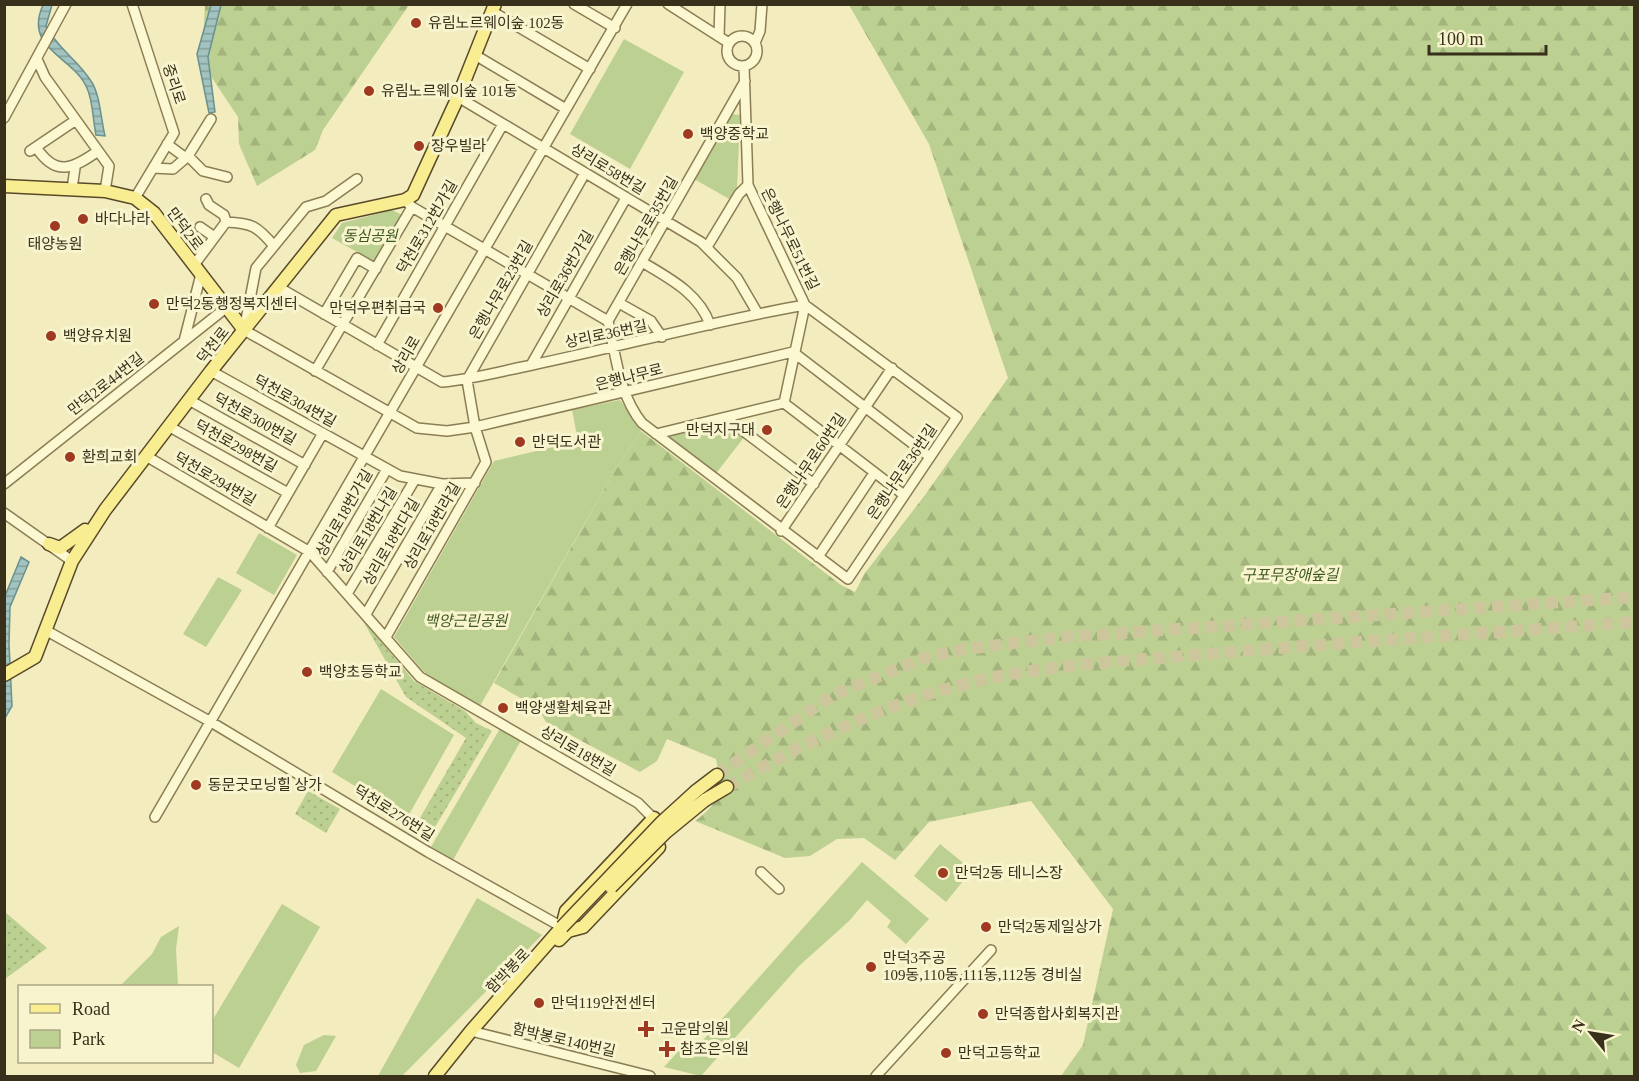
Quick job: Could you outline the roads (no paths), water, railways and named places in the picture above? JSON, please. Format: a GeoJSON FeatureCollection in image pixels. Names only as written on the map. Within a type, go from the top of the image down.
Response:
{"type":"FeatureCollection","features":[{"type":"Feature","properties":{"kind":"main road"},"geometry":{"type":"LineString","coordinates":[[408,204],[458,98],[494,8]]}},
{"type":"Feature","properties":{"kind":"main road","name":"만덕2로"},"geometry":{"type":"LineString","coordinates":[[4,186],[105,191],[135,198],[154,213],[244,330]]}},
{"type":"Feature","properties":{"kind":"main road","name":"덕천로"},"geometry":{"type":"LineString","coordinates":[[4,675],[35,657],[47,631],[72,561],[105,510],[211,371],[336,215],[408,204]]}},
{"type":"Feature","properties":{"kind":"main road"},"geometry":{"type":"LineString","coordinates":[[49,544],[60,548],[77,538],[105,510]]}},
{"type":"Feature","properties":{"kind":"main road"},"geometry":{"type":"LineString","coordinates":[[700,796],[717,775]]}},
{"type":"Feature","properties":{"kind":"main road"},"geometry":{"type":"LineString","coordinates":[[565,929],[662,822],[700,796],[727,787]]}},
{"type":"Feature","properties":{"kind":"main road"},"geometry":{"type":"LineString","coordinates":[[565,929],[566,911],[654,818]]}},
{"type":"Feature","properties":{"kind":"main road"},"geometry":{"type":"LineString","coordinates":[[565,929],[583,927],[668,838]]}},
{"type":"Feature","properties":{"kind":"main road","name":"함박봉로"},"geometry":{"type":"LineString","coordinates":[[435,1077],[471,1031],[565,929]]}},
{"type":"Feature","properties":{"kind":"street"},"geometry":{"type":"LineString","coordinates":[[4,118],[66,4]]}},
{"type":"Feature","properties":{"kind":"street","name":"중리로"},"geometry":{"type":"LineString","coordinates":[[132,4],[174,133],[168,144]]}},
{"type":"Feature","properties":{"kind":"street"},"geometry":{"type":"LineString","coordinates":[[574,4],[615,28]]}},
{"type":"Feature","properties":{"kind":"street","name":"상리로"},"geometry":{"type":"LineString","coordinates":[[211,722],[627,4]]}},
{"type":"Feature","properties":{"kind":"street"},"geometry":{"type":"LineString","coordinates":[[718,36],[720,4]]}},
{"type":"Feature","properties":{"kind":"street"},"geometry":{"type":"LineString","coordinates":[[729,43],[728,57],[735,64],[744,66],[756,57],[754,43],[760,31],[762,4]]}},
{"type":"Feature","properties":{"kind":"street"},"geometry":{"type":"LineString","coordinates":[[673,6],[729,43]]}},
{"type":"Feature","properties":{"kind":"street"},"geometry":{"type":"LineString","coordinates":[[494,8],[590,69]]}},
{"type":"Feature","properties":{"kind":"street"},"geometry":{"type":"LineString","coordinates":[[729,43],[742,36],[754,43]]}},
{"type":"Feature","properties":{"kind":"street"},"geometry":{"type":"LineString","coordinates":[[475,55],[566,109]]}},
{"type":"Feature","properties":{"kind":"street"},"geometry":{"type":"LineString","coordinates":[[37,59],[45,77],[109,166],[105,191]]}},
{"type":"Feature","properties":{"kind":"street","name":"은행나무로51번길"},"geometry":{"type":"LineString","coordinates":[[744,66],[748,185],[805,305],[793,352],[784,403]]}},
{"type":"Feature","properties":{"kind":"street","name":"은행나무로35번길"},"geometry":{"type":"LineString","coordinates":[[608,321],[745,81]]}},
{"type":"Feature","properties":{"kind":"street","name":"상리로58번길"},"geometry":{"type":"LineString","coordinates":[[458,98],[707,247],[737,278],[758,314]]}},
{"type":"Feature","properties":{"kind":"street"},"geometry":{"type":"LineString","coordinates":[[153,168],[173,169],[187,157],[211,119]]}},
{"type":"Feature","properties":{"kind":"street"},"geometry":{"type":"LineString","coordinates":[[76,120],[33,149],[53,164],[75,168],[99,151]]}},
{"type":"Feature","properties":{"kind":"street","name":"덕천로312번가길"},"geometry":{"type":"LineString","coordinates":[[377,345],[503,124]]}},
{"type":"Feature","properties":{"kind":"street"},"geometry":{"type":"LineString","coordinates":[[135,198],[168,144],[203,171],[227,177]]}},
{"type":"Feature","properties":{"kind":"street"},"geometry":{"type":"LineString","coordinates":[[72,189],[75,168]]}},
{"type":"Feature","properties":{"kind":"street","name":"은행나무로23번길"},"geometry":{"type":"LineString","coordinates":[[468,380],[585,173]]}},
{"type":"Feature","properties":{"kind":"street"},"geometry":{"type":"LineString","coordinates":[[244,330],[256,268],[306,207],[326,201],[357,179]]}},
{"type":"Feature","properties":{"kind":"street"},"geometry":{"type":"LineString","coordinates":[[707,247],[739,194],[748,185]]}},
{"type":"Feature","properties":{"kind":"street","name":"상리로36번가길"},"geometry":{"type":"LineString","coordinates":[[531,365],[567,298],[626,198]]}},
{"type":"Feature","properties":{"kind":"street"},"geometry":{"type":"LineString","coordinates":[[206,199],[209,205],[224,215],[226,222]]}},
{"type":"Feature","properties":{"kind":"street"},"geometry":{"type":"LineString","coordinates":[[315,371],[376,269],[408,204],[608,321],[625,394]]}},
{"type":"Feature","properties":{"kind":"street"},"geometry":{"type":"LineString","coordinates":[[184,342],[197,270],[213,236],[226,222],[250,223],[262,231],[274,246]]}},
{"type":"Feature","properties":{"kind":"street"},"geometry":{"type":"LineString","coordinates":[[200,227],[213,236]]}},
{"type":"Feature","properties":{"kind":"street"},"geometry":{"type":"LineString","coordinates":[[324,314],[357,258],[376,269]]}},
{"type":"Feature","properties":{"kind":"street"},"geometry":{"type":"LineString","coordinates":[[642,262],[675,281],[692,296],[701,306],[710,325]]}},
{"type":"Feature","properties":{"kind":"street","name":"상리로36번길"},"geometry":{"type":"LineString","coordinates":[[278,287],[442,382],[468,380],[805,305]]}},
{"type":"Feature","properties":{"kind":"street"},"geometry":{"type":"LineString","coordinates":[[619,303],[651,321],[662,337]]}},
{"type":"Feature","properties":{"kind":"street","name":"은행나무로36번길"},"geometry":{"type":"LineString","coordinates":[[625,394],[635,415],[656,434],[781,531],[848,579],[957,417],[805,305]]}},
{"type":"Feature","properties":{"kind":"street","name":"만덕2로44번길"},"geometry":{"type":"LineString","coordinates":[[4,484],[227,307]]}},
{"type":"Feature","properties":{"kind":"street","name":"은행나무로"},"geometry":{"type":"LineString","coordinates":[[244,330],[389,414],[428,431],[475,428],[793,352]]}},
{"type":"Feature","properties":{"kind":"street"},"geometry":{"type":"LineString","coordinates":[[793,352],[930,457]]}},
{"type":"Feature","properties":{"kind":"street","name":"은행나무로60번길"},"geometry":{"type":"LineString","coordinates":[[781,531],[892,368]]}},
{"type":"Feature","properties":{"kind":"street","name":"덕천로304번길"},"geometry":{"type":"LineString","coordinates":[[211,371],[364,457],[414,481],[441,484],[475,483]]}},
{"type":"Feature","properties":{"kind":"street"},"geometry":{"type":"LineString","coordinates":[[468,380],[467,393],[475,428]]}},
{"type":"Feature","properties":{"kind":"street","name":"덕천로300번길"},"geometry":{"type":"LineString","coordinates":[[189,400],[305,465]]}},
{"type":"Feature","properties":{"kind":"street"},"geometry":{"type":"LineString","coordinates":[[656,434],[784,403],[904,495]]}},
{"type":"Feature","properties":{"kind":"street"},"geometry":{"type":"LineString","coordinates":[[726,418],[814,483]]}},
{"type":"Feature","properties":{"kind":"street","name":"덕천로298번길"},"geometry":{"type":"LineString","coordinates":[[170,427],[288,493]]}},
{"type":"Feature","properties":{"kind":"street","name":"상리로18번라길"},"geometry":{"type":"LineString","coordinates":[[386,637],[486,462],[475,428]]}},
{"type":"Feature","properties":{"kind":"street"},"geometry":{"type":"LineString","coordinates":[[268,528],[323,433]]}},
{"type":"Feature","properties":{"kind":"street","name":"덕천로294번길"},"geometry":{"type":"LineString","coordinates":[[146,456],[310,552]]}},
{"type":"Feature","properties":{"kind":"street","name":"상리로18번가길"},"geometry":{"type":"LineString","coordinates":[[327,572],[387,469]]}},
{"type":"Feature","properties":{"kind":"street","name":"은행나무로36번길"},"geometry":{"type":"LineString","coordinates":[[818,557],[874,473]]}},
{"type":"Feature","properties":{"kind":"street","name":"상리로18번나길"},"geometry":{"type":"LineString","coordinates":[[347,594],[414,481]]}},
{"type":"Feature","properties":{"kind":"street","name":"상리로18번다길"},"geometry":{"type":"LineString","coordinates":[[366,614],[441,484]]}},
{"type":"Feature","properties":{"kind":"street"},"geometry":{"type":"LineString","coordinates":[[4,513],[72,561]]}},
{"type":"Feature","properties":{"kind":"street","name":"상리로18번길"},"geometry":{"type":"LineString","coordinates":[[310,552],[420,677],[638,803],[654,818],[668,838]]}},
{"type":"Feature","properties":{"kind":"street","name":"덕천로276번길"},"geometry":{"type":"LineString","coordinates":[[47,631],[445,855],[565,929]]}},
{"type":"Feature","properties":{"kind":"street"},"geometry":{"type":"LineString","coordinates":[[155,817],[211,722]]}},
{"type":"Feature","properties":{"kind":"street"},"geometry":{"type":"LineString","coordinates":[[761,872],[778,889]]}},
{"type":"Feature","properties":{"kind":"street"},"geometry":{"type":"LineString","coordinates":[[876,1077],[992,950]]}},
{"type":"Feature","properties":{"kind":"street","name":"함박봉로140번길"},"geometry":{"type":"LineString","coordinates":[[471,1031],[650,1077]]}},
{"type":"Feature","properties":{"kind":"water"},"geometry":{"type":"Polygon","coordinates":[[[43,5],[52,5],[46,26],[51,34],[94,86],[105,136],[96,135],[87,88],[80,77],[44,42],[39,32],[43,5]]]}},
{"type":"Feature","properties":{"kind":"water"},"geometry":{"type":"Polygon","coordinates":[[[211,5],[221,5],[208,57],[215,112],[209,113],[197,54],[211,5]]]}},
{"type":"Feature","properties":{"kind":"water"},"geometry":{"type":"Polygon","coordinates":[[[21,557],[29,562],[10,607],[12,706],[5,718],[5,596],[21,557]]]}},
{"type":"Feature","properties":{"kind":"tunnel"},"geometry":{"type":"LineString","coordinates":[[717,775],[833,695],[924,658],[965,649],[1065,637],[1634,597]]}},
{"type":"Feature","properties":{"kind":"tunnel"},"geometry":{"type":"LineString","coordinates":[[727,787],[850,724],[915,699],[981,680],[1120,661],[1634,622]]}},
{"type":"Feature","properties":{"kind":"place","name":"유림노르웨이숲 102동"},"geometry":{"type":"Point","coordinates":[416,23]}},
{"type":"Feature","properties":{"kind":"place","name":"유림노르웨이숲 101동"},"geometry":{"type":"Point","coordinates":[369,91]}},
{"type":"Feature","properties":{"kind":"place","name":"백양중학교"},"geometry":{"type":"Point","coordinates":[688,134]}},
{"type":"Feature","properties":{"kind":"place","name":"장우빌라"},"geometry":{"type":"Point","coordinates":[419,146]}},
{"type":"Feature","properties":{"kind":"place","name":"바다나라"},"geometry":{"type":"Point","coordinates":[83,219]}},
{"type":"Feature","properties":{"kind":"place","name":"태양농원"},"geometry":{"type":"Point","coordinates":[55,226]}},
{"type":"Feature","properties":{"kind":"place","name":"만덕2동행정복지센터"},"geometry":{"type":"Point","coordinates":[154,304]}},
{"type":"Feature","properties":{"kind":"place","name":"만덕우편취급국"},"geometry":{"type":"Point","coordinates":[438,308]}},
{"type":"Feature","properties":{"kind":"place","name":"백양유치원"},"geometry":{"type":"Point","coordinates":[51,336]}},
{"type":"Feature","properties":{"kind":"place","name":"만덕지구대"},"geometry":{"type":"Point","coordinates":[767,430]}},
{"type":"Feature","properties":{"kind":"place","name":"만덕도서관"},"geometry":{"type":"Point","coordinates":[520,442]}},
{"type":"Feature","properties":{"kind":"place","name":"환희교회"},"geometry":{"type":"Point","coordinates":[70,457]}},
{"type":"Feature","properties":{"kind":"place","name":"백양초등학교"},"geometry":{"type":"Point","coordinates":[307,672]}},
{"type":"Feature","properties":{"kind":"place","name":"백양생활체육관"},"geometry":{"type":"Point","coordinates":[503,708]}},
{"type":"Feature","properties":{"kind":"place","name":"동문굿모닝힐 상가"},"geometry":{"type":"Point","coordinates":[196,785]}},
{"type":"Feature","properties":{"kind":"place","name":"만덕2동 테니스장"},"geometry":{"type":"Point","coordinates":[943,873]}},
{"type":"Feature","properties":{"kind":"place","name":"만덕2동제일상가"},"geometry":{"type":"Point","coordinates":[986,927]}},
{"type":"Feature","properties":{"kind":"place","name":"만덕3주공 109동,110동,111동,112동 경비실"},"geometry":{"type":"Point","coordinates":[871,967]}},
{"type":"Feature","properties":{"kind":"place","name":"만덕119안전센터"},"geometry":{"type":"Point","coordinates":[539,1003]}},
{"type":"Feature","properties":{"kind":"place","name":"만덕종합사회복지관"},"geometry":{"type":"Point","coordinates":[983,1014]}},
{"type":"Feature","properties":{"kind":"place","name":"고운맘의원"},"geometry":{"type":"Point","coordinates":[646,1029]}},
{"type":"Feature","properties":{"kind":"place","name":"참조은의원"},"geometry":{"type":"Point","coordinates":[667,1049]}},
{"type":"Feature","properties":{"kind":"place","name":"만덕고등학교"},"geometry":{"type":"Point","coordinates":[946,1053]}},
{"type":"Feature","properties":{"kind":"park label","name":"동심공원"},"geometry":{"type":"Point","coordinates":[370,236]}},
{"type":"Feature","properties":{"kind":"park label","name":"구포무장애숲길"},"geometry":{"type":"Point","coordinates":[1290,575]}},
{"type":"Feature","properties":{"kind":"park label","name":"백양근린공원"},"geometry":{"type":"Point","coordinates":[466,621]}}]}
